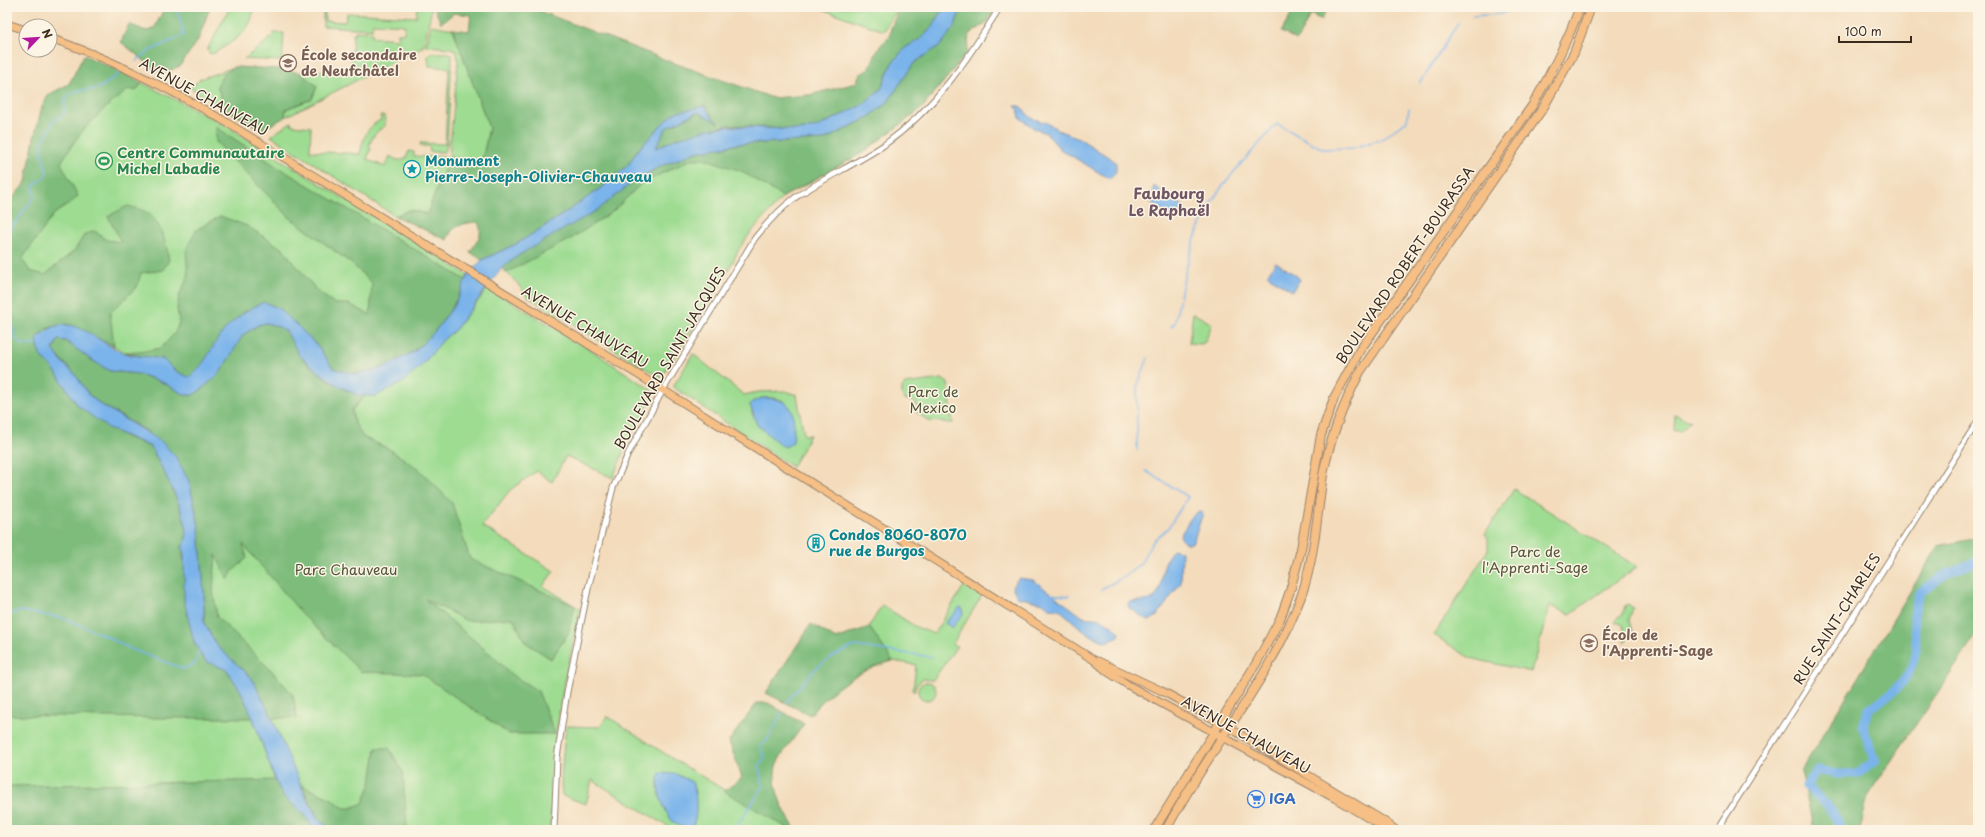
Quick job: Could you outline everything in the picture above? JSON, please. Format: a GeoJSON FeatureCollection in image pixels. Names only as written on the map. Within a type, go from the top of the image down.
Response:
{"type":"FeatureCollection","features":[{"type":"Feature","properties":{"kind":"highway","name":"BOULEVARD ROBERT-BOURASSA"},"geometry":{"type":"LineString","coordinates":[[1154,830],[1267,644],[1280,619],[1290,591],[1307,519],[1317,451],[1326,417],[1341,383],[1360,350],[1532,106],[1552,72],[1569,37],[1580,7]]}},
{"type":"Feature","properties":{"kind":"highway","name":"BOULEVARD ROBERT-BOURASSA"},"geometry":{"type":"LineString","coordinates":[[1166,830],[1272,661],[1302,592],[1313,549],[1329,448],[1353,384],[1369,356],[1543,108],[1574,53],[1591,7]]}},
{"type":"Feature","properties":{"kind":"main road"},"geometry":{"type":"LineString","coordinates":[[7,24],[18,27]]}},
{"type":"Feature","properties":{"kind":"main road","name":"AVENUE CHAUVEAU"},"geometry":{"type":"LineString","coordinates":[[58,41],[110,61],[178,94],[664,390],[1094,660],[1108,672],[1128,685],[1214,731],[1388,830]]}},
{"type":"Feature","properties":{"kind":"main road","name":"AVENUE CHAUVEAU"},"geometry":{"type":"LineString","coordinates":[[1094,660],[1106,664],[1162,691],[1220,722],[1384,821],[1396,830]]}},
{"type":"Feature","properties":{"kind":"street","name":"BOULEVARD SAINT-JACQUES"},"geometry":{"type":"LineString","coordinates":[[554,830],[557,758],[567,692],[588,589],[611,496],[629,452],[738,264],[755,238],[772,218],[801,194],[884,144],[931,105],[960,70],[1000,7]]}},
{"type":"Feature","properties":{"kind":"street","name":"RUE SAINT-CHARLES"},"geometry":{"type":"LineString","coordinates":[[1717,830],[1978,420]]}},
{"type":"Feature","properties":{"kind":"green space"},"geometry":{"type":"Polygon","coordinates":[[[165,7],[210,7],[198,40],[180,66],[164,73],[156,70],[121,42],[129,24],[146,31],[154,29],[165,7]]]}},
{"type":"Feature","properties":{"kind":"green space"},"geometry":{"type":"Polygon","coordinates":[[[230,7],[254,7],[253,16],[246,29],[241,34],[215,53],[210,54],[207,50],[230,7]]]}},
{"type":"Feature","properties":{"kind":"green space"},"geometry":{"type":"Polygon","coordinates":[[[417,7],[432,7],[424,46],[285,117],[286,109],[312,99],[317,86],[300,73],[303,70],[351,72],[353,33],[355,35],[355,31],[372,32],[372,37],[398,39],[398,33],[404,33],[405,25],[373,23],[372,29],[323,26],[323,13],[325,13],[325,21],[345,22],[347,13],[416,17],[417,7]]]}},
{"type":"Feature","properties":{"kind":"green space"},"geometry":{"type":"Polygon","coordinates":[[[434,7],[529,7],[671,62],[773,98],[809,95],[857,83],[859,75],[868,70],[879,47],[890,36],[891,28],[899,7],[944,7],[932,28],[920,39],[905,48],[892,63],[881,89],[862,105],[817,127],[799,130],[728,125],[675,139],[655,148],[666,128],[698,112],[713,119],[705,106],[665,121],[637,151],[628,165],[609,182],[568,211],[518,243],[482,260],[470,252],[480,234],[478,222],[468,223],[455,228],[447,240],[395,216],[409,210],[427,214],[449,157],[482,162],[489,128],[453,29],[469,31],[471,15],[454,13],[441,23],[434,7]]]}},
{"type":"Feature","properties":{"kind":"green space"},"geometry":{"type":"Polygon","coordinates":[[[816,7],[898,7],[884,31],[816,7]]]}},
{"type":"Feature","properties":{"kind":"green space"},"geometry":{"type":"Polygon","coordinates":[[[962,7],[996,7],[987,23],[969,34],[967,53],[921,109],[862,153],[783,197],[751,232],[739,249],[724,279],[661,378],[527,296],[502,268],[634,181],[914,63],[930,52],[950,33],[959,17],[962,7]]]}},
{"type":"Feature","properties":{"kind":"green space"},"geometry":{"type":"Polygon","coordinates":[[[962,7],[996,7],[987,23],[969,34],[967,53],[921,109],[862,153],[783,197],[741,171],[706,159],[692,159],[642,183],[612,212],[572,238],[506,273],[502,268],[519,255],[634,181],[661,166],[696,152],[739,144],[824,140],[869,117],[887,103],[914,63],[941,44],[954,27],[962,7]]]}},
{"type":"Feature","properties":{"kind":"green space"},"geometry":{"type":"Polygon","coordinates":[[[1296,7],[1328,7],[1321,20],[1311,14],[1297,40],[1281,32],[1296,7]]]}},
{"type":"Feature","properties":{"kind":"green space"},"geometry":{"type":"Polygon","coordinates":[[[431,25],[453,29],[489,127],[482,162],[449,158],[427,214],[409,210],[395,216],[271,136],[291,122],[292,125],[311,127],[310,151],[360,154],[362,143],[366,134],[372,126],[381,120],[380,116],[385,116],[385,126],[373,137],[369,147],[371,148],[367,159],[385,167],[390,156],[402,160],[406,158],[409,151],[414,152],[414,156],[449,157],[458,62],[457,52],[451,48],[426,46],[431,25]]]}},
{"type":"Feature","properties":{"kind":"green space"},"geometry":{"type":"Polygon","coordinates":[[[274,33],[284,33],[282,61],[244,59],[271,38],[274,33]]]}},
{"type":"Feature","properties":{"kind":"green space"},"geometry":{"type":"Polygon","coordinates":[[[431,53],[449,53],[452,56],[447,147],[444,152],[430,152],[429,146],[421,146],[420,143],[445,144],[449,68],[429,66],[428,56],[431,53]]]}},
{"type":"Feature","properties":{"kind":"green space"},"geometry":{"type":"Polygon","coordinates":[[[84,55],[142,83],[136,91],[129,89],[90,122],[68,151],[61,163],[78,196],[54,214],[22,259],[30,271],[45,275],[74,251],[85,234],[95,231],[106,240],[121,242],[108,216],[128,206],[146,212],[155,220],[165,241],[169,260],[163,270],[141,273],[137,287],[110,313],[114,346],[67,324],[45,329],[37,339],[40,355],[55,371],[78,406],[126,437],[151,447],[180,506],[186,526],[187,532],[185,543],[182,547],[194,642],[205,661],[227,670],[240,690],[253,718],[153,718],[7,715],[7,646],[9,638],[7,637],[7,203],[9,203],[26,182],[34,138],[42,107],[48,95],[69,84],[84,55]]]}},
{"type":"Feature","properties":{"kind":"green space"},"geometry":{"type":"Polygon","coordinates":[[[234,67],[223,75],[233,112],[246,121],[190,88],[200,79],[234,67]]]}},
{"type":"Feature","properties":{"kind":"green space"},"geometry":{"type":"Polygon","coordinates":[[[234,67],[284,69],[300,73],[317,86],[312,99],[286,109],[285,117],[262,130],[233,112],[223,102],[217,86],[223,75],[234,67]]]}},
{"type":"Feature","properties":{"kind":"green space"},"geometry":{"type":"Polygon","coordinates":[[[129,76],[223,124],[468,275],[455,304],[163,359],[124,352],[94,335],[37,339],[240,690],[252,716],[275,780],[283,796],[314,830],[7,830],[7,208],[43,159],[129,76]]]}},
{"type":"Feature","properties":{"kind":"green space"},"geometry":{"type":"Polygon","coordinates":[[[216,127],[276,166],[466,280],[449,312],[428,339],[415,350],[385,367],[363,373],[339,371],[332,367],[318,347],[278,308],[246,310],[223,333],[201,367],[189,378],[173,369],[163,359],[143,357],[126,352],[139,352],[161,348],[175,333],[179,322],[177,308],[179,296],[188,277],[186,250],[196,230],[220,216],[247,226],[283,249],[318,292],[335,304],[349,304],[370,315],[372,283],[352,264],[288,216],[216,142],[216,127]]]}},
{"type":"Feature","properties":{"kind":"green space","name":"Parc Chauveau"},"geometry":{"type":"Polygon","coordinates":[[[488,288],[585,346],[650,389],[652,392],[652,399],[625,448],[613,478],[566,456],[552,482],[537,471],[510,490],[482,526],[554,571],[543,586],[580,609],[563,691],[556,735],[550,830],[333,830],[297,778],[267,707],[242,671],[100,404],[61,361],[53,349],[58,340],[90,359],[366,395],[422,365],[444,339],[455,330],[488,288]]]}},
{"type":"Feature","properties":{"kind":"green space"},"geometry":{"type":"Polygon","coordinates":[[[1193,313],[1212,324],[1205,342],[1201,344],[1189,343],[1193,313]]]}},
{"type":"Feature","properties":{"kind":"green space"},"geometry":{"type":"Polygon","coordinates":[[[266,323],[284,329],[305,361],[330,381],[350,392],[366,395],[352,410],[354,422],[363,437],[389,449],[419,469],[452,503],[470,559],[575,606],[568,634],[551,659],[525,642],[513,618],[467,621],[425,599],[494,657],[512,675],[538,691],[555,734],[509,734],[422,674],[361,672],[303,615],[243,544],[247,558],[232,572],[228,580],[216,555],[213,589],[217,617],[274,673],[293,695],[297,718],[272,718],[251,677],[218,647],[204,623],[204,593],[199,527],[189,481],[147,431],[100,404],[89,395],[75,374],[53,351],[58,340],[66,341],[90,359],[110,371],[139,374],[164,383],[185,395],[193,395],[201,390],[243,335],[258,325],[266,323]]]}},
{"type":"Feature","properties":{"kind":"green space"},"geometry":{"type":"Polygon","coordinates":[[[693,354],[744,395],[758,392],[786,391],[797,395],[804,435],[810,435],[792,467],[673,387],[693,354]],[[762,398],[752,402],[752,414],[754,417],[792,411],[786,403],[779,399],[762,398]]]}},
{"type":"Feature","properties":{"kind":"green space","name":"Parc de Mexico"},"geometry":{"type":"Polygon","coordinates":[[[942,379],[948,383],[953,423],[929,421],[916,412],[917,407],[915,402],[904,399],[902,395],[902,387],[905,384],[942,379]]]}},
{"type":"Feature","properties":{"kind":"green space"},"geometry":{"type":"Polygon","coordinates":[[[1675,414],[1690,421],[1681,431],[1674,431],[1675,414]]]}},
{"type":"Feature","properties":{"kind":"green space","name":"Parc de l'Apprenti-Sage"},"geometry":{"type":"Polygon","coordinates":[[[1514,489],[1637,567],[1570,614],[1550,606],[1531,672],[1470,658],[1434,635],[1488,550],[1488,538],[1485,534],[1514,489]]]}},
{"type":"Feature","properties":{"kind":"green space"},"geometry":{"type":"Polygon","coordinates":[[[1978,538],[1978,633],[1868,795],[1860,830],[1814,830],[1801,771],[1938,546],[1978,538]]]}},
{"type":"Feature","properties":{"kind":"green space"},"geometry":{"type":"Polygon","coordinates":[[[967,581],[984,592],[952,645],[957,646],[933,680],[922,679],[916,686],[915,691],[913,691],[916,665],[893,661],[869,627],[882,605],[916,627],[934,634],[967,581]]]}},
{"type":"Feature","properties":{"kind":"green space"},"geometry":{"type":"Polygon","coordinates":[[[1628,604],[1633,608],[1629,620],[1632,632],[1625,642],[1623,625],[1615,621],[1617,618],[1622,616],[1625,606],[1628,604]]]}},
{"type":"Feature","properties":{"kind":"green space"},"geometry":{"type":"Polygon","coordinates":[[[811,624],[836,639],[869,627],[893,661],[869,669],[847,681],[827,696],[810,715],[766,693],[811,624]]]}},
{"type":"Feature","properties":{"kind":"green space"},"geometry":{"type":"Polygon","coordinates":[[[927,682],[933,685],[936,691],[933,697],[927,700],[921,697],[918,691],[921,685],[927,682]]]}},
{"type":"Feature","properties":{"kind":"green space"},"geometry":{"type":"Polygon","coordinates":[[[757,703],[768,703],[804,724],[780,757],[776,766],[775,774],[775,783],[783,808],[796,830],[791,830],[724,791],[742,778],[729,741],[757,703]]]}},
{"type":"Feature","properties":{"kind":"green space"},"geometry":{"type":"Polygon","coordinates":[[[607,716],[678,762],[791,830],[674,830],[592,780],[586,804],[563,796],[561,774],[566,726],[600,727],[607,716]]]}},
{"type":"Feature","properties":{"kind":"green space"},"geometry":{"type":"Polygon","coordinates":[[[376,748],[389,748],[403,772],[407,830],[333,830],[320,821],[301,785],[332,799],[344,808],[351,808],[363,803],[371,783],[376,748]]]}},
{"type":"Feature","properties":{"kind":"green space"},"geometry":{"type":"Polygon","coordinates":[[[275,780],[283,796],[305,815],[314,830],[7,830],[7,786],[275,780]]]}},
{"type":"Feature","properties":{"kind":"water"},"geometry":{"type":"Polygon","coordinates":[[[944,7],[962,7],[954,27],[941,45],[914,63],[887,103],[869,117],[824,140],[739,144],[696,152],[661,166],[634,181],[599,209],[519,255],[502,268],[455,330],[444,339],[422,365],[404,382],[376,396],[360,396],[339,386],[317,371],[299,355],[286,331],[277,326],[266,323],[258,325],[243,335],[220,373],[193,395],[185,395],[164,383],[139,374],[110,371],[90,359],[66,341],[58,340],[53,349],[61,361],[75,374],[89,395],[100,404],[162,442],[176,457],[189,481],[199,527],[204,593],[204,623],[218,647],[251,677],[267,707],[307,799],[320,821],[333,830],[314,830],[305,815],[283,796],[275,780],[252,716],[240,690],[227,670],[205,661],[194,642],[184,601],[184,550],[182,547],[185,543],[187,532],[186,526],[175,496],[151,447],[108,428],[78,406],[55,371],[40,355],[37,339],[49,329],[60,325],[70,325],[91,334],[124,353],[163,360],[175,370],[189,377],[200,367],[222,333],[231,323],[247,311],[264,302],[278,308],[300,328],[319,348],[333,368],[354,374],[380,369],[415,351],[436,330],[455,304],[469,273],[482,260],[518,243],[568,211],[609,182],[628,165],[637,151],[665,121],[676,112],[705,106],[715,121],[697,112],[666,128],[656,148],[675,139],[708,129],[729,126],[799,130],[817,127],[862,105],[881,89],[892,63],[905,48],[920,39],[932,28],[944,7]]]}},
{"type":"Feature","properties":{"kind":"water"},"geometry":{"type":"Polygon","coordinates":[[[1015,106],[1020,106],[1031,118],[1047,123],[1062,132],[1077,137],[1116,162],[1116,172],[1111,178],[1108,178],[1060,149],[1046,133],[1035,129],[1020,118],[1018,108],[1015,106]]]}},
{"type":"Feature","properties":{"kind":"water"},"geometry":{"type":"Polygon","coordinates":[[[1154,186],[1183,206],[1183,213],[1179,220],[1170,216],[1148,200],[1151,197],[1154,186]]]}},
{"type":"Feature","properties":{"kind":"water"},"geometry":{"type":"Polygon","coordinates":[[[1276,262],[1300,280],[1292,291],[1270,277],[1268,274],[1276,262]]]}},
{"type":"Feature","properties":{"kind":"water"},"geometry":{"type":"Polygon","coordinates":[[[762,398],[781,401],[787,404],[791,409],[794,423],[793,442],[786,447],[781,445],[757,425],[750,405],[752,402],[762,398]]]}},
{"type":"Feature","properties":{"kind":"water"},"geometry":{"type":"Polygon","coordinates":[[[1198,512],[1203,513],[1193,542],[1189,544],[1183,541],[1180,536],[1192,516],[1198,512]]]}},
{"type":"Feature","properties":{"kind":"water"},"geometry":{"type":"Polygon","coordinates":[[[1174,549],[1182,552],[1181,583],[1157,616],[1149,621],[1129,608],[1128,603],[1134,601],[1145,601],[1155,597],[1160,588],[1166,561],[1174,549]]]}},
{"type":"Feature","properties":{"kind":"water"},"geometry":{"type":"Polygon","coordinates":[[[1019,578],[1033,580],[1083,617],[1102,619],[1120,632],[1119,636],[1106,642],[1086,633],[1059,609],[1049,608],[1043,603],[1017,597],[1012,586],[1019,578]]]}},
{"type":"Feature","properties":{"kind":"water"},"geometry":{"type":"Polygon","coordinates":[[[960,607],[962,608],[963,614],[952,628],[945,623],[960,607]]]}},
{"type":"Feature","properties":{"kind":"water"},"geometry":{"type":"Polygon","coordinates":[[[660,773],[676,774],[692,782],[695,793],[696,812],[694,824],[691,829],[681,827],[673,822],[666,812],[660,798],[658,778],[660,773]]]}},
{"type":"Feature","properties":{"kind":"waterway"},"geometry":{"type":"LineString","coordinates":[[136,61],[149,51],[184,35],[177,7]]}},
{"type":"Feature","properties":{"kind":"waterway"},"geometry":{"type":"LineString","coordinates":[[1472,16],[1501,14],[1519,7]]}},
{"type":"Feature","properties":{"kind":"waterway"},"geometry":{"type":"LineString","coordinates":[[1420,84],[1458,23]]}},
{"type":"Feature","properties":{"kind":"waterway"},"geometry":{"type":"LineString","coordinates":[[7,234],[35,196],[33,190],[34,185],[45,177],[47,172],[42,156],[42,145],[54,120],[60,117],[65,111],[65,101],[67,98],[77,91],[101,87],[122,71]]}},
{"type":"Feature","properties":{"kind":"waterway"},"geometry":{"type":"LineString","coordinates":[[1171,327],[1175,322],[1184,276],[1192,246],[1211,203],[1242,162],[1277,124],[1323,149],[1352,148],[1380,140],[1407,121],[1409,109]]}},
{"type":"Feature","properties":{"kind":"waterway"},"geometry":{"type":"LineString","coordinates":[[7,300],[10,305],[13,330],[17,341],[22,344],[38,345]]}},
{"type":"Feature","properties":{"kind":"waterway"},"geometry":{"type":"LineString","coordinates":[[1137,450],[1137,387],[1148,358]]}},
{"type":"Feature","properties":{"kind":"waterway"},"geometry":{"type":"LineString","coordinates":[[1101,589],[1126,576],[1141,563],[1149,547],[1156,538],[1168,528],[1188,497],[1146,471]]}},
{"type":"Feature","properties":{"kind":"waterway"},"geometry":{"type":"LineString","coordinates":[[1841,830],[1839,823],[1831,811],[1822,800],[1806,786],[1818,770],[1836,774],[1857,774],[1875,761],[1863,727],[1868,709],[1896,689],[1909,672],[1913,663],[1916,638],[1914,617],[1919,593],[1946,574],[1975,562],[1978,563]]}},
{"type":"Feature","properties":{"kind":"waterway"},"geometry":{"type":"LineString","coordinates":[[1049,594],[1069,596]]}},
{"type":"Feature","properties":{"kind":"waterway"},"geometry":{"type":"LineString","coordinates":[[7,615],[21,611],[63,618],[106,636],[131,649],[184,669],[195,663],[200,647]]}},
{"type":"Feature","properties":{"kind":"waterway"},"geometry":{"type":"LineString","coordinates":[[787,703],[816,668],[830,658],[854,646],[932,657]]}},
{"type":"Feature","properties":{"kind":"waterway"},"geometry":{"type":"LineString","coordinates":[[734,830],[763,787],[759,766],[765,758],[760,746],[766,742],[782,713]]}},
{"type":"Feature","properties":{"kind":"place","name":"École secondaire de Neufchâtel"},"geometry":{"type":"Point","coordinates":[288,63]}},
{"type":"Feature","properties":{"kind":"place","name":"Centre Communautaire Michel Labadie"},"geometry":{"type":"Point","coordinates":[104,161]}},
{"type":"Feature","properties":{"kind":"place","name":"Monument Pierre-Joseph-Olivier-Chauveau"},"geometry":{"type":"Point","coordinates":[412,169]}},
{"type":"Feature","properties":{"kind":"place","name":"Condos 8060-8070 rue de Burgos"},"geometry":{"type":"Point","coordinates":[816,543]}},
{"type":"Feature","properties":{"kind":"place","name":"École de l'Apprenti-Sage"},"geometry":{"type":"Point","coordinates":[1589,643]}},
{"type":"Feature","properties":{"kind":"place","name":"IGA"},"geometry":{"type":"Point","coordinates":[1256,799]}},
{"type":"Feature","properties":{"kind":"district","name":"Faubourg Le Raphaël"},"geometry":{"type":"Point","coordinates":[1169,202]}}]}
